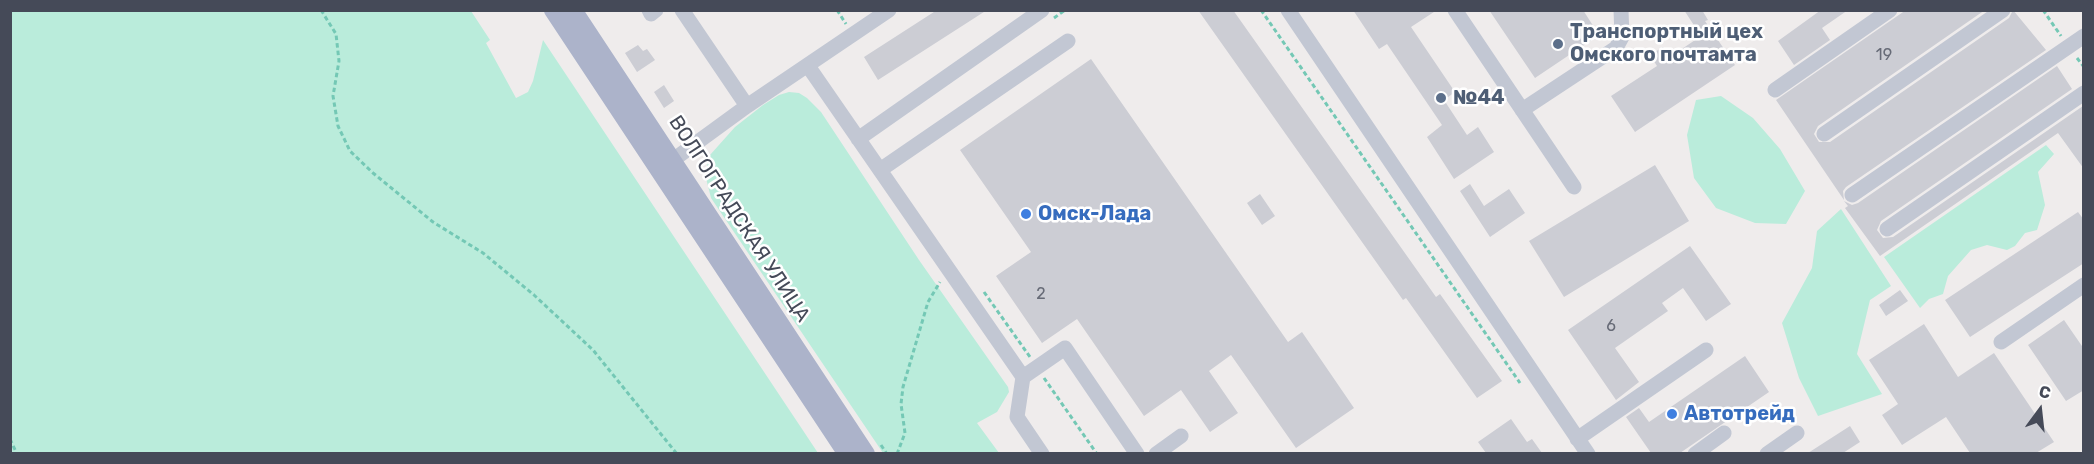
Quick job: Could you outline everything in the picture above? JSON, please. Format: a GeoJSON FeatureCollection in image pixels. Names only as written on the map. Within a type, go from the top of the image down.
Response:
{"type":"FeatureCollection","features":[{"type":"Feature","properties":{"kind":"main road","name":"ВОЛГОГРАДСКАЯ УЛИЦА"},"geometry":{"type":"LineString","coordinates":[[554,10],[847,453]]}},
{"type":"Feature","properties":{"kind":"main road","name":"ВОЛГОГРАДСКАЯ УЛИЦА"},"geometry":{"type":"LineString","coordinates":[[573,10],[866,453]]}},
{"type":"Feature","properties":{"kind":"street"},"geometry":{"type":"LineString","coordinates":[[649,10],[651,14],[656,10]]}},
{"type":"Feature","properties":{"kind":"street"},"geometry":{"type":"LineString","coordinates":[[682,10],[747,106]]}},
{"type":"Feature","properties":{"kind":"street"},"geometry":{"type":"LineString","coordinates":[[673,160],[747,106],[889,10]]}},
{"type":"Feature","properties":{"kind":"street"},"geometry":{"type":"LineString","coordinates":[[858,139],[1042,10]]}},
{"type":"Feature","properties":{"kind":"street"},"geometry":{"type":"LineString","coordinates":[[1288,10],[1588,453]]}},
{"type":"Feature","properties":{"kind":"street"},"geometry":{"type":"LineString","coordinates":[[1455,10],[1574,187]]}},
{"type":"Feature","properties":{"kind":"street"},"geometry":{"type":"LineString","coordinates":[[1522,110],[1616,48],[1622,38],[1621,10]]}},
{"type":"Feature","properties":{"kind":"street"},"geometry":{"type":"LineString","coordinates":[[1775,90],[1890,10]]}},
{"type":"Feature","properties":{"kind":"street"},"geometry":{"type":"LineString","coordinates":[[1824,134],[2003,10]]}},
{"type":"Feature","properties":{"kind":"street"},"geometry":{"type":"LineString","coordinates":[[1852,195],[2084,36]]}},
{"type":"Feature","properties":{"kind":"street"},"geometry":{"type":"LineString","coordinates":[[880,170],[1068,41]]}},
{"type":"Feature","properties":{"kind":"street"},"geometry":{"type":"LineString","coordinates":[[808,66],[1023,377],[1017,417],[1042,453]]}},
{"type":"Feature","properties":{"kind":"street"},"geometry":{"type":"LineString","coordinates":[[1887,229],[2084,93]]}},
{"type":"Feature","properties":{"kind":"street"},"geometry":{"type":"LineString","coordinates":[[2001,342],[2084,285]]}},
{"type":"Feature","properties":{"kind":"street"},"geometry":{"type":"LineString","coordinates":[[1023,377],[1065,348],[1137,453]]}},
{"type":"Feature","properties":{"kind":"street"},"geometry":{"type":"LineString","coordinates":[[1577,439],[1706,350]]}},
{"type":"Feature","properties":{"kind":"street"},"geometry":{"type":"LineString","coordinates":[[1695,453],[1724,433]]}},
{"type":"Feature","properties":{"kind":"street"},"geometry":{"type":"LineString","coordinates":[[1767,453],[1797,433]]}},
{"type":"Feature","properties":{"kind":"street"},"geometry":{"type":"LineString","coordinates":[[1156,453],[1181,436]]}},
{"type":"Feature","properties":{"kind":"path"},"geometry":{"type":"LineString","coordinates":[[321,10],[336,34],[339,62],[333,96],[338,126],[351,151],[373,173],[434,222],[483,253],[534,294],[593,350],[677,453]]}},
{"type":"Feature","properties":{"kind":"path"},"geometry":{"type":"LineString","coordinates":[[1261,10],[1521,384]]}},
{"type":"Feature","properties":{"kind":"path"},"geometry":{"type":"LineString","coordinates":[[897,453],[905,433],[901,404],[903,387],[928,302],[948,269]]}},
{"type":"Feature","properties":{"kind":"path"},"geometry":{"type":"LineString","coordinates":[[982,289],[1097,453]]}},
{"type":"Feature","properties":{"kind":"path"},"geometry":{"type":"LineString","coordinates":[[10,439],[17,453]]}},
{"type":"Feature","properties":{"kind":"green space"},"geometry":{"type":"Polygon","coordinates":[[[10,11],[471,11],[490,40],[486,43],[516,98],[528,92],[543,40],[818,453],[11,453],[10,11]]]}},
{"type":"Feature","properties":{"kind":"green space"},"geometry":{"type":"Polygon","coordinates":[[[789,92],[799,93],[807,98],[821,112],[919,260],[1008,387],[1009,392],[997,412],[977,423],[999,453],[883,453],[711,198],[705,174],[710,155],[735,127],[763,105],[789,92]]]}},
{"type":"Feature","properties":{"kind":"green space"},"geometry":{"type":"Polygon","coordinates":[[[1721,96],[1753,118],[1780,149],[1805,191],[1786,224],[1755,223],[1716,208],[1694,178],[1687,135],[1696,100],[1721,96]]]}},
{"type":"Feature","properties":{"kind":"green space"},"geometry":{"type":"Polygon","coordinates":[[[2046,145],[2054,154],[2038,172],[2045,205],[2037,230],[2025,233],[2015,246],[2007,250],[1987,245],[1971,250],[1948,276],[1943,294],[1929,299],[1920,308],[1884,257],[2046,145]]]}},
{"type":"Feature","properties":{"kind":"green space"},"geometry":{"type":"Polygon","coordinates":[[[1841,209],[1891,286],[1870,300],[1857,354],[1882,394],[1818,416],[1799,378],[1782,323],[1812,268],[1817,231],[1841,209]]]}},
{"type":"Feature","properties":{"kind":"building"},"geometry":{"type":"Polygon","coordinates":[[[937,10],[987,10],[878,80],[864,57],[937,10]]]}},
{"type":"Feature","properties":{"kind":"building"},"geometry":{"type":"Polygon","coordinates":[[[1198,10],[1233,10],[1436,297],[1440,294],[1502,381],[1477,398],[1406,298],[1403,300],[1198,10]]]}},
{"type":"Feature","properties":{"kind":"building"},"geometry":{"type":"Polygon","coordinates":[[[1353,10],[1437,10],[1411,27],[1455,92],[1444,100],[1467,135],[1478,127],[1494,152],[1454,179],[1427,137],[1442,125],[1387,44],[1379,49],[1353,10]]]}},
{"type":"Feature","properties":{"kind":"building"},"geometry":{"type":"Polygon","coordinates":[[[1489,10],[1583,10],[1599,35],[1535,78],[1489,10]]]}},
{"type":"Feature","properties":{"kind":"building"},"geometry":{"type":"Polygon","coordinates":[[[1684,10],[1702,10],[1708,20],[1705,21],[1735,65],[1635,132],[1611,96],[1657,66],[1650,55],[1663,47],[1670,57],[1701,36],[1684,10]]]}},
{"type":"Feature","properties":{"kind":"building"},"geometry":{"type":"Polygon","coordinates":[[[1821,10],[1848,10],[1822,28],[1830,40],[1794,65],[1778,41],[1821,10]]]}},
{"type":"Feature","properties":{"kind":"building"},"geometry":{"type":"Polygon","coordinates":[[[1906,10],[1985,10],[1818,126],[1814,134],[1819,142],[1830,142],[2009,18],[2013,10],[2046,50],[1846,187],[1843,191],[1844,200],[1776,100],[1906,10]]]}},
{"type":"Feature","properties":{"kind":"building"},"geometry":{"type":"Polygon","coordinates":[[[638,45],[643,51],[647,49],[655,60],[637,72],[625,53],[638,45]]]}},
{"type":"Feature","properties":{"kind":"building"},"geometry":{"type":"Polygon","coordinates":[[[1091,59],[1288,342],[1302,332],[1354,408],[1296,448],[1231,355],[1209,371],[1238,413],[1210,432],[1181,390],[1144,416],[1077,319],[1042,343],[996,276],[1031,252],[960,150],[1091,59]]]}},
{"type":"Feature","properties":{"kind":"building"},"geometry":{"type":"Polygon","coordinates":[[[2057,66],[2072,89],[1881,221],[1877,230],[1883,238],[1893,237],[2083,106],[2084,169],[2058,133],[1880,256],[1845,208],[1848,206],[1844,201],[1852,205],[1858,203],[2057,66]]]}},
{"type":"Feature","properties":{"kind":"building"},"geometry":{"type":"Polygon","coordinates":[[[664,85],[674,101],[664,108],[654,92],[664,85]]]}},
{"type":"Feature","properties":{"kind":"building"},"geometry":{"type":"Polygon","coordinates":[[[1655,165],[1689,221],[1564,297],[1529,241],[1655,165]]]}},
{"type":"Feature","properties":{"kind":"building"},"geometry":{"type":"Polygon","coordinates":[[[1470,184],[1484,206],[1509,189],[1525,213],[1490,237],[1460,191],[1470,184]]]}},
{"type":"Feature","properties":{"kind":"building"},"geometry":{"type":"Polygon","coordinates":[[[1260,194],[1275,216],[1262,225],[1247,203],[1260,194]]]}},
{"type":"Feature","properties":{"kind":"building"},"geometry":{"type":"Polygon","coordinates":[[[2078,212],[2084,220],[2084,263],[1970,337],[1945,300],[2078,212]]]}},
{"type":"Feature","properties":{"kind":"building"},"geometry":{"type":"Polygon","coordinates":[[[1690,246],[1731,304],[1706,321],[1683,288],[1662,303],[1668,311],[1615,348],[1639,382],[1616,400],[1568,330],[1690,246]]]}},
{"type":"Feature","properties":{"kind":"building"},"geometry":{"type":"Polygon","coordinates":[[[1900,290],[1908,301],[1886,316],[1879,305],[1900,290]]]}},
{"type":"Feature","properties":{"kind":"building"},"geometry":{"type":"Polygon","coordinates":[[[2064,320],[2084,349],[2084,390],[2066,401],[2028,345],[2064,320]]]}},
{"type":"Feature","properties":{"kind":"building"},"geometry":{"type":"Polygon","coordinates":[[[1924,324],[1958,377],[1994,353],[2054,442],[2036,453],[1970,453],[1946,417],[1902,445],[1882,415],[1898,404],[1869,360],[1924,324]]]}},
{"type":"Feature","properties":{"kind":"building"},"geometry":{"type":"Polygon","coordinates":[[[1745,356],[1769,392],[1680,453],[1651,453],[1626,417],[1639,408],[1649,422],[1745,356]]]}},
{"type":"Feature","properties":{"kind":"building"},"geometry":{"type":"Polygon","coordinates":[[[1511,419],[1527,442],[1532,439],[1542,453],[1486,453],[1478,442],[1511,419]]]}},
{"type":"Feature","properties":{"kind":"building"},"geometry":{"type":"Polygon","coordinates":[[[1850,426],[1860,442],[1843,453],[1808,453],[1850,426]]]}},
{"type":"Feature","properties":{"kind":"place","name":"Транспортный цех Омского почтамта"},"geometry":{"type":"Point","coordinates":[1558,44]}},
{"type":"Feature","properties":{"kind":"place","name":"№44"},"geometry":{"type":"Point","coordinates":[1441,98]}},
{"type":"Feature","properties":{"kind":"place","name":"Омск-Лада"},"geometry":{"type":"Point","coordinates":[1026,214]}},
{"type":"Feature","properties":{"kind":"place","name":"Автотрейд"},"geometry":{"type":"Point","coordinates":[1672,414]}}]}
